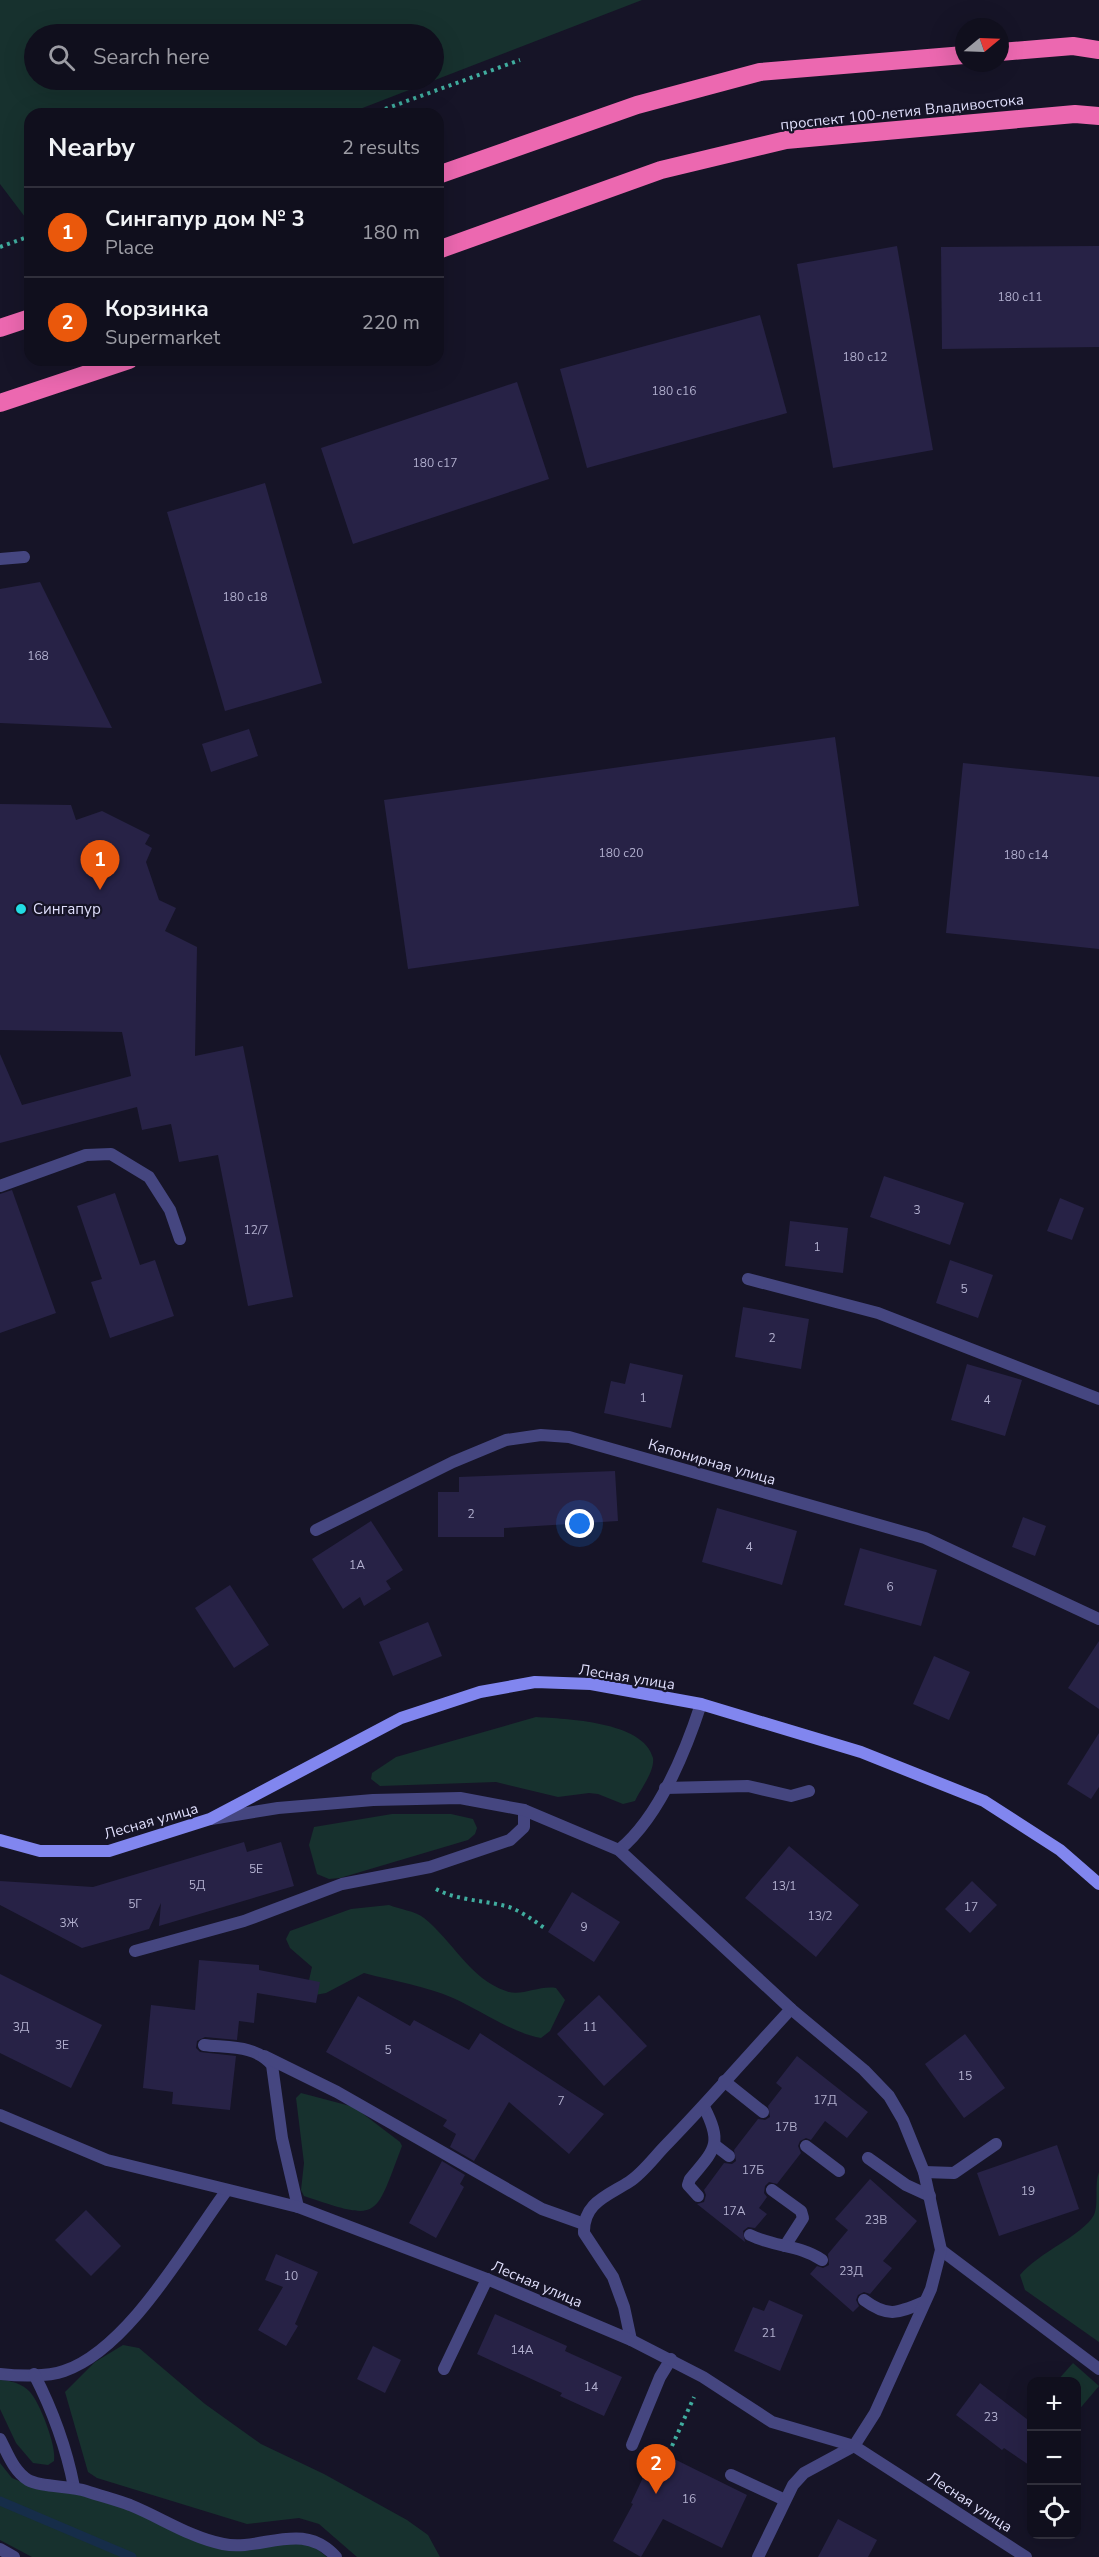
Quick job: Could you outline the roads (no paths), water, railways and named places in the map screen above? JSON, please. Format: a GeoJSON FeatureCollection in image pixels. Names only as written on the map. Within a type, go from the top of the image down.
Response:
{"type":"FeatureCollection","features":[{"type":"Feature","properties":{"kind":"highway"},"geometry":{"type":"LineString","coordinates":[[1009,51],[1073,46],[1099,50]]}},
{"type":"Feature","properties":{"kind":"highway"},"geometry":{"type":"LineString","coordinates":[[444,173],[637,105],[760,72],[955,56]]}},
{"type":"Feature","properties":{"kind":"highway","name":"проспект 100-летия Владивостока"},"geometry":{"type":"LineString","coordinates":[[444,248],[661,170],[786,140],[1075,114],[1099,116]]}},
{"type":"Feature","properties":{"kind":"highway"},"geometry":{"type":"LineString","coordinates":[[0,328],[24,320]]}},
{"type":"Feature","properties":{"kind":"highway"},"geometry":{"type":"LineString","coordinates":[[0,403],[111,366]]}},
{"type":"Feature","properties":{"kind":"main road","name":"Лесная улица"},"geometry":{"type":"LineString","coordinates":[[0,1840],[40,1851],[109,1851],[210,1819],[401,1718],[480,1692],[535,1682],[591,1684],[701,1704],[861,1752],[984,1801],[1060,1850],[1099,1884]]}},
{"type":"Feature","properties":{"kind":"street"},"geometry":{"type":"LineString","coordinates":[[0,559],[24,557]]}},
{"type":"Feature","properties":{"kind":"street"},"geometry":{"type":"LineString","coordinates":[[0,1186],[86,1155],[111,1154],[149,1177],[170,1210],[180,1239]]}},
{"type":"Feature","properties":{"kind":"street"},"geometry":{"type":"LineString","coordinates":[[748,1279],[878,1313],[1099,1399]]}},
{"type":"Feature","properties":{"kind":"street","name":"Капонирная улица"},"geometry":{"type":"LineString","coordinates":[[316,1530],[453,1462],[506,1440],[541,1435],[569,1437],[925,1538],[1099,1618]]}},
{"type":"Feature","properties":{"kind":"street"},"geometry":{"type":"LineString","coordinates":[[619,1850],[635,1837],[683,1756],[701,1704]]}},
{"type":"Feature","properties":{"kind":"street"},"geometry":{"type":"LineString","coordinates":[[665,1788],[748,1786],[791,1796],[809,1791]]}},
{"type":"Feature","properties":{"kind":"street"},"geometry":{"type":"LineString","coordinates":[[210,1819],[278,1808],[373,1800],[459,1798],[524,1810],[619,1850],[791,2009],[864,2070],[889,2096],[903,2120],[924,2172],[941,2250],[924,2302],[875,2413],[854,2446],[804,2473],[792,2486],[758,2557]]}},
{"type":"Feature","properties":{"kind":"street"},"geometry":{"type":"LineString","coordinates":[[135,1951],[244,1922],[342,1884],[406,1872],[510,1840],[524,1827],[524,1810]]}},
{"type":"Feature","properties":{"kind":"street"},"geometry":{"type":"LineString","coordinates":[[631,2340],[624,2307],[613,2277],[588,2242],[584,2224],[593,2203],[631,2181],[704,2107],[724,2081],[791,2009]]}},
{"type":"Feature","properties":{"kind":"street"},"geometry":{"type":"LineString","coordinates":[[204,2045],[256,2052],[357,2103],[542,2210],[584,2224]]}},
{"type":"Feature","properties":{"kind":"street"},"geometry":{"type":"LineString","coordinates":[[264,2056],[272,2065],[282,2138],[298,2207]]}},
{"type":"Feature","properties":{"kind":"street"},"geometry":{"type":"LineString","coordinates":[[724,2081],[763,2112]]}},
{"type":"Feature","properties":{"kind":"street"},"geometry":{"type":"LineString","coordinates":[[698,2196],[688,2185],[690,2179],[716,2145],[716,2131],[704,2107]]}},
{"type":"Feature","properties":{"kind":"street","name":"Лесная улица"},"geometry":{"type":"LineString","coordinates":[[0,2115],[107,2160],[298,2207],[487,2278],[631,2340],[703,2377],[772,2422],[854,2446],[1026,2557]]}},
{"type":"Feature","properties":{"kind":"street"},"geometry":{"type":"LineString","coordinates":[[924,2172],[954,2173],[996,2144]]}},
{"type":"Feature","properties":{"kind":"street"},"geometry":{"type":"LineString","coordinates":[[716,2145],[729,2156]]}},
{"type":"Feature","properties":{"kind":"street"},"geometry":{"type":"LineString","coordinates":[[806,2146],[838,2171]]}},
{"type":"Feature","properties":{"kind":"street"},"geometry":{"type":"LineString","coordinates":[[868,2158],[891,2176],[930,2196]]}},
{"type":"Feature","properties":{"kind":"street"},"geometry":{"type":"LineString","coordinates":[[0,2374],[63,2372],[91,2358],[119,2336],[148,2300],[226,2190]]}},
{"type":"Feature","properties":{"kind":"street"},"geometry":{"type":"LineString","coordinates":[[772,2190],[801,2211],[803,2218],[785,2246]]}},
{"type":"Feature","properties":{"kind":"street"},"geometry":{"type":"LineString","coordinates":[[750,2235],[763,2241],[796,2247],[822,2260]]}},
{"type":"Feature","properties":{"kind":"street"},"geometry":{"type":"LineString","coordinates":[[941,2250],[1099,2369]]}},
{"type":"Feature","properties":{"kind":"street"},"geometry":{"type":"LineString","coordinates":[[444,2369],[487,2278]]}},
{"type":"Feature","properties":{"kind":"street"},"geometry":{"type":"LineString","coordinates":[[864,2300],[879,2311],[891,2313],[924,2302]]}},
{"type":"Feature","properties":{"kind":"street"},"geometry":{"type":"LineString","coordinates":[[632,2445],[660,2377],[671,2359]]}},
{"type":"Feature","properties":{"kind":"street"},"geometry":{"type":"LineString","coordinates":[[34,2374],[51,2407],[66,2446],[74,2487]]}},
{"type":"Feature","properties":{"kind":"street"},"geometry":{"type":"LineString","coordinates":[[0,2439],[15,2469],[30,2481],[74,2487],[130,2505],[190,2535],[225,2545],[292,2537],[313,2541],[329,2549],[336,2557]]}},
{"type":"Feature","properties":{"kind":"street"},"geometry":{"type":"LineString","coordinates":[[730,2475],[785,2500]]}},
{"type":"Feature","properties":{"kind":"street"},"geometry":{"type":"LineString","coordinates":[[0,2549],[14,2557]]}},
{"type":"Feature","properties":{"kind":"waterway"},"geometry":{"type":"LineString","coordinates":[[0,2501],[132,2557]]}},
{"type":"Feature","properties":{"kind":"place","name":"Сингапур дом № 3"},"geometry":{"type":"Point","coordinates":[100,890]}},
{"type":"Feature","properties":{"kind":"place","name":"Сингапур"},"geometry":{"type":"Point","coordinates":[21,909]}},
{"type":"Feature","properties":{"kind":"place","name":"Корзинка"},"geometry":{"type":"Point","coordinates":[656,2494]}}]}
